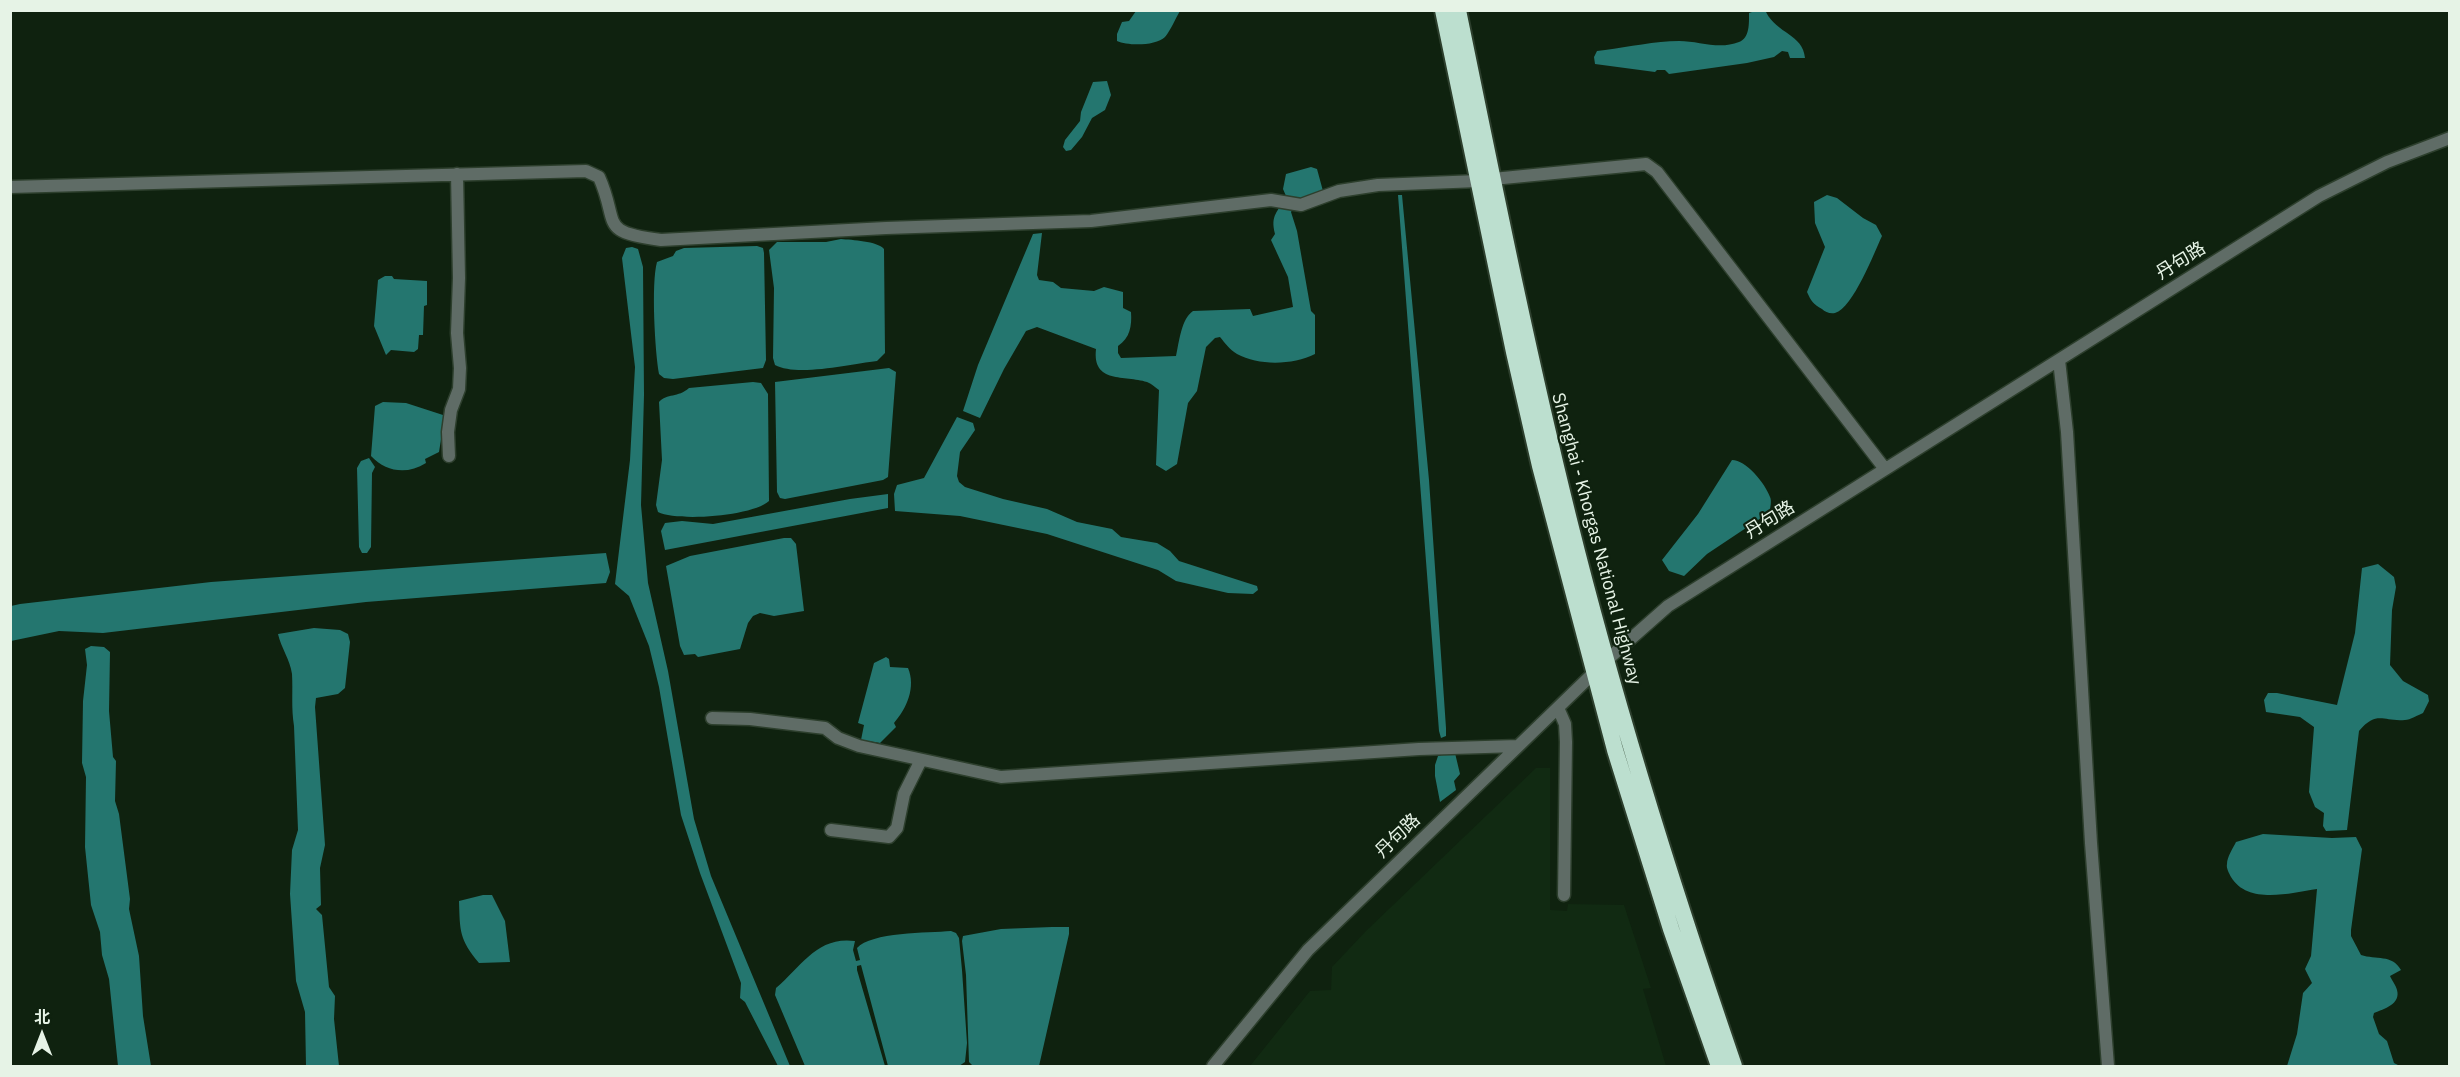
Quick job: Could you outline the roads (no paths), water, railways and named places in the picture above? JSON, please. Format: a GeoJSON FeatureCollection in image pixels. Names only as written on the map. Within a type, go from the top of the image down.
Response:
{"type":"FeatureCollection","features":[{"type":"Feature","properties":{"kind":"highway","name":"Shanghai - Khorgas National Highway"},"geometry":{"type":"LineString","coordinates":[[1443,10],[1570,523],[1629,744],[1686,925],[1734,1066]]}},
{"type":"Feature","properties":{"kind":"highway","name":"Shanghai - Khorgas National Highway"},"geometry":{"type":"LineString","coordinates":[[1458,10],[1514,352],[1540,466],[1615,750],[1657,885],[1719,1066]]}},
{"type":"Feature","properties":{"kind":"street","name":"丹句路"},"geometry":{"type":"LineString","coordinates":[[1213,1066],[1308,950],[1608,659],[1668,606],[2319,196],[2387,162],[2450,138]]}},
{"type":"Feature","properties":{"kind":"street"},"geometry":{"type":"LineString","coordinates":[[10,187],[586,171],[599,177],[611,222],[620,231],[638,237],[661,240],[1091,220],[1271,200],[1301,205],[1339,191],[1378,185],[1485,180],[1646,164],[1657,172],[1885,470]]}},
{"type":"Feature","properties":{"kind":"street"},"geometry":{"type":"LineString","coordinates":[[449,456],[448,432],[451,410],[459,389],[460,368],[457,333],[459,278],[457,174]]}},
{"type":"Feature","properties":{"kind":"street"},"geometry":{"type":"LineString","coordinates":[[2059,360],[2067,432],[2091,843],[2108,1066]]}},
{"type":"Feature","properties":{"kind":"street"},"geometry":{"type":"LineString","coordinates":[[1558,708],[1565,724],[1566,742],[1564,895]]}},
{"type":"Feature","properties":{"kind":"street"},"geometry":{"type":"LineString","coordinates":[[712,718],[750,719],[825,729],[838,738],[859,746],[1001,777],[1419,750],[1518,746]]}},
{"type":"Feature","properties":{"kind":"street"},"geometry":{"type":"LineString","coordinates":[[831,830],[889,837],[897,828],[904,794],[921,760]]}},
{"type":"Feature","properties":{"kind":"water"},"geometry":{"type":"Polygon","coordinates":[[[1136,11],[1180,11],[1161,40],[1142,44],[1117,41],[1122,22],[1129,21],[1136,11]]]}},
{"type":"Feature","properties":{"kind":"water"},"geometry":{"type":"Polygon","coordinates":[[[1766,12],[1776,25],[1800,44],[1805,58],[1790,58],[1788,52],[1782,51],[1774,57],[1747,63],[1669,74],[1665,70],[1655,72],[1595,64],[1594,57],[1597,51],[1670,41],[1716,45],[1739,42],[1747,34],[1749,13],[1766,12]]]}},
{"type":"Feature","properties":{"kind":"water"},"geometry":{"type":"Polygon","coordinates":[[[1107,81],[1111,95],[1105,110],[1092,118],[1082,137],[1071,150],[1066,151],[1063,147],[1065,140],[1080,121],[1081,112],[1093,82],[1107,81]]]}},
{"type":"Feature","properties":{"kind":"water"},"geometry":{"type":"Polygon","coordinates":[[[1311,167],[1317,169],[1323,191],[1297,201],[1291,212],[1297,231],[1311,311],[1315,315],[1315,354],[1286,362],[1255,361],[1234,352],[1220,337],[1215,338],[1206,347],[1197,391],[1188,403],[1177,464],[1166,471],[1156,465],[1159,390],[1147,382],[1105,373],[1099,368],[1096,360],[1096,349],[1037,327],[1026,331],[980,418],[963,411],[978,365],[1033,234],[1042,233],[1037,275],[1039,280],[1053,282],[1061,288],[1094,291],[1104,287],[1123,292],[1123,308],[1131,312],[1131,322],[1128,335],[1118,346],[1121,358],[1176,356],[1183,325],[1193,311],[1250,309],[1253,316],[1293,307],[1288,277],[1271,240],[1275,234],[1273,222],[1286,196],[1283,189],[1286,174],[1311,167]]]}},
{"type":"Feature","properties":{"kind":"water"},"geometry":{"type":"Polygon","coordinates":[[[1398,195],[1402,195],[1429,480],[1446,728],[1446,736],[1441,738],[1439,731],[1398,195]]]}},
{"type":"Feature","properties":{"kind":"water"},"geometry":{"type":"Polygon","coordinates":[[[1827,195],[1837,198],[1876,225],[1882,236],[1856,291],[1842,309],[1835,313],[1826,312],[1816,306],[1807,292],[1825,247],[1815,223],[1814,202],[1827,195]]]}},
{"type":"Feature","properties":{"kind":"water"},"geometry":{"type":"Polygon","coordinates":[[[841,239],[858,240],[881,246],[884,249],[885,353],[877,361],[824,369],[797,370],[775,365],[773,358],[774,288],[769,250],[777,242],[826,242],[841,239]]]}},
{"type":"Feature","properties":{"kind":"water"},"geometry":{"type":"Polygon","coordinates":[[[757,246],[763,248],[764,253],[766,360],[763,368],[673,379],[664,378],[659,374],[655,334],[654,285],[657,262],[673,256],[676,251],[684,248],[757,246]]]}},
{"type":"Feature","properties":{"kind":"water"},"geometry":{"type":"Polygon","coordinates":[[[626,248],[638,249],[643,267],[644,395],[641,505],[648,583],[668,671],[694,819],[711,876],[790,1066],[778,1066],[745,1002],[740,998],[741,983],[681,815],[659,687],[649,646],[629,596],[615,584],[630,460],[635,367],[622,258],[626,248]]]}},
{"type":"Feature","properties":{"kind":"water"},"geometry":{"type":"Polygon","coordinates":[[[385,276],[392,276],[394,279],[427,281],[423,335],[419,335],[418,349],[414,352],[391,350],[386,355],[374,326],[378,280],[385,276]]]}},
{"type":"Feature","properties":{"kind":"water"},"geometry":{"type":"Polygon","coordinates":[[[889,368],[896,372],[888,477],[883,480],[785,499],[780,498],[777,492],[775,382],[889,368]]]}},
{"type":"Feature","properties":{"kind":"water"},"geometry":{"type":"Polygon","coordinates":[[[761,383],[768,394],[769,501],[748,510],[715,516],[682,517],[658,512],[656,505],[662,460],[659,402],[689,388],[761,383]]]}},
{"type":"Feature","properties":{"kind":"water"},"geometry":{"type":"Polygon","coordinates":[[[383,402],[406,403],[443,415],[439,452],[425,459],[426,463],[419,467],[404,470],[383,466],[371,456],[375,406],[383,402]]]}},
{"type":"Feature","properties":{"kind":"water"},"geometry":{"type":"Polygon","coordinates":[[[957,417],[973,423],[975,430],[960,452],[957,476],[959,482],[965,487],[1047,509],[1077,522],[1112,529],[1121,537],[1157,543],[1170,551],[1179,561],[1257,586],[1258,590],[1253,594],[1228,593],[1176,581],[1158,570],[1047,534],[960,516],[895,511],[894,494],[897,485],[924,478],[957,417]]]}},
{"type":"Feature","properties":{"kind":"water"},"geometry":{"type":"Polygon","coordinates":[[[369,458],[375,467],[372,473],[371,547],[367,553],[362,553],[359,547],[357,468],[361,461],[369,458]]]}},
{"type":"Feature","properties":{"kind":"water"},"geometry":{"type":"Polygon","coordinates":[[[1732,460],[1749,468],[1768,491],[1771,499],[1770,512],[1707,554],[1684,576],[1669,571],[1662,560],[1698,514],[1732,460]]]}},
{"type":"Feature","properties":{"kind":"water"},"geometry":{"type":"Polygon","coordinates":[[[888,494],[888,508],[665,550],[661,531],[665,523],[682,521],[713,524],[888,494]]]}},
{"type":"Feature","properties":{"kind":"water"},"geometry":{"type":"Polygon","coordinates":[[[791,538],[796,544],[804,611],[774,616],[760,613],[753,616],[748,623],[740,649],[698,657],[695,654],[684,655],[680,646],[666,566],[690,556],[791,538]]]}},
{"type":"Feature","properties":{"kind":"water"},"geometry":{"type":"Polygon","coordinates":[[[606,553],[610,572],[606,583],[366,602],[103,633],[59,631],[11,641],[11,606],[20,604],[211,582],[606,553]]]}},
{"type":"Feature","properties":{"kind":"water"},"geometry":{"type":"Polygon","coordinates":[[[2378,564],[2394,577],[2396,587],[2392,610],[2390,665],[2403,681],[2428,695],[2429,701],[2423,713],[2412,718],[2397,720],[2380,718],[2371,721],[2359,731],[2347,830],[2326,831],[2323,826],[2324,813],[2315,807],[2309,792],[2314,727],[2300,717],[2266,712],[2264,700],[2268,693],[2277,693],[2337,705],[2355,633],[2362,568],[2378,564]]]}},
{"type":"Feature","properties":{"kind":"water"},"geometry":{"type":"Polygon","coordinates":[[[314,628],[340,630],[348,634],[350,642],[345,688],[338,694],[316,698],[315,707],[325,845],[320,868],[321,905],[316,909],[322,915],[329,987],[335,996],[334,1019],[339,1066],[306,1066],[305,1012],[296,981],[290,894],[292,850],[298,830],[292,674],[278,634],[314,628]]]}},
{"type":"Feature","properties":{"kind":"water"},"geometry":{"type":"Polygon","coordinates":[[[91,646],[104,647],[110,652],[109,711],[113,757],[116,761],[115,801],[119,814],[130,899],[129,909],[139,956],[143,1016],[151,1066],[118,1066],[109,979],[102,955],[100,932],[91,905],[85,847],[86,777],[82,763],[83,701],[87,665],[85,649],[91,646]]]}},
{"type":"Feature","properties":{"kind":"water"},"geometry":{"type":"Polygon","coordinates":[[[886,657],[889,659],[890,667],[908,668],[911,682],[909,697],[894,723],[896,727],[880,743],[861,740],[864,725],[858,723],[874,663],[886,657]]]}},
{"type":"Feature","properties":{"kind":"water"},"geometry":{"type":"Polygon","coordinates":[[[1455,753],[1460,774],[1454,781],[1456,790],[1440,802],[1435,765],[1438,756],[1455,753]]]}},
{"type":"Feature","properties":{"kind":"water"},"geometry":{"type":"Polygon","coordinates":[[[2263,834],[2356,837],[2362,849],[2351,936],[2361,955],[2388,960],[2401,970],[2390,976],[2398,995],[2396,999],[2391,1005],[2374,1013],[2373,1017],[2379,1034],[2387,1041],[2394,1063],[2400,1066],[2287,1066],[2297,1034],[2303,993],[2312,983],[2305,969],[2311,956],[2317,889],[2270,895],[2248,891],[2238,886],[2227,869],[2230,853],[2236,842],[2263,834]]]}},
{"type":"Feature","properties":{"kind":"water"},"geometry":{"type":"Polygon","coordinates":[[[492,895],[505,921],[510,962],[479,963],[464,941],[460,927],[459,901],[492,895]]]}},
{"type":"Feature","properties":{"kind":"water"},"geometry":{"type":"Polygon","coordinates":[[[1069,927],[1069,934],[1039,1066],[973,1066],[969,1062],[963,936],[1001,929],[1069,927]]]}},
{"type":"Feature","properties":{"kind":"water"},"geometry":{"type":"Polygon","coordinates":[[[951,931],[959,938],[967,1043],[965,1062],[959,1066],[888,1066],[861,965],[857,966],[857,970],[885,1066],[805,1066],[775,995],[776,988],[802,962],[830,943],[855,941],[853,950],[856,961],[860,960],[857,948],[874,939],[901,934],[951,931]]]}}]}
